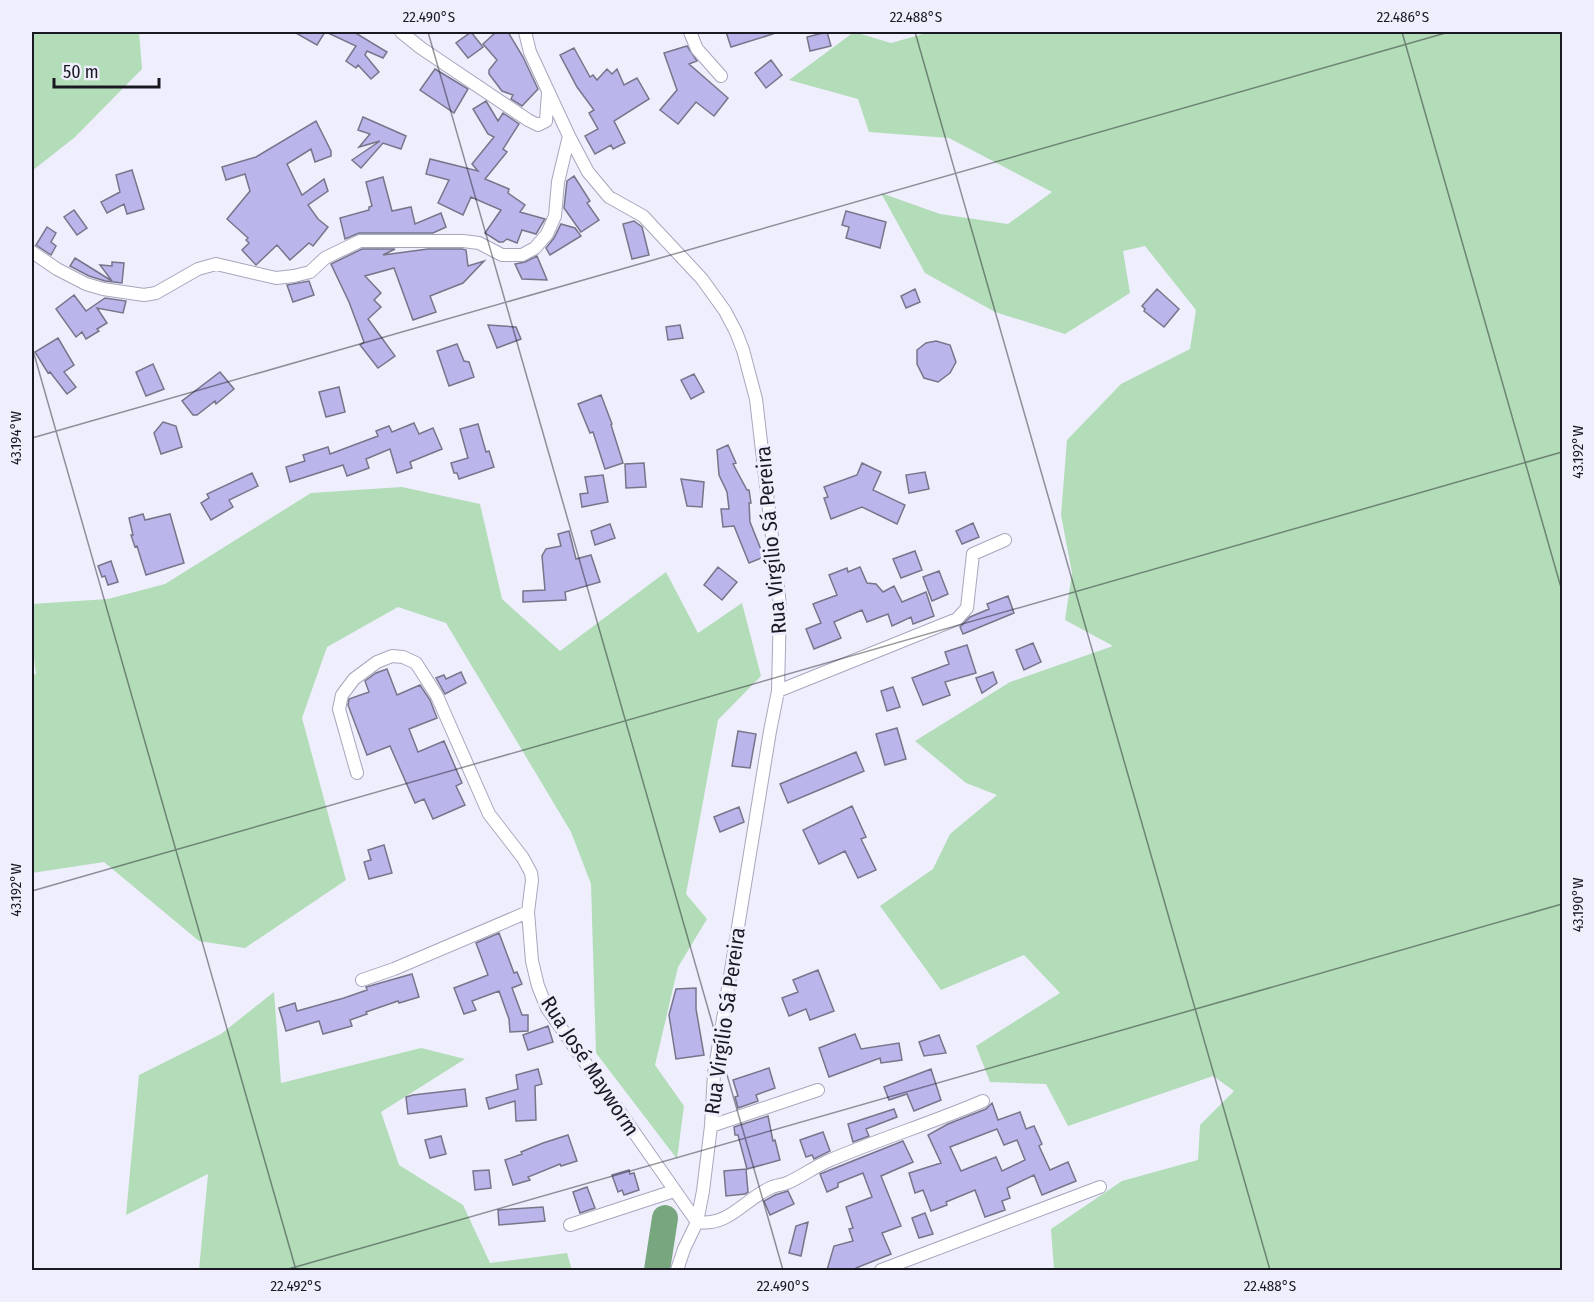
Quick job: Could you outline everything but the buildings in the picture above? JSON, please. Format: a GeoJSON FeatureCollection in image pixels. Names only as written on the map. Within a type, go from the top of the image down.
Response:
{"type":"FeatureCollection","features":[{"type":"Feature","properties":{"kind":"street"},"geometry":{"type":"LineString","coordinates":[[401,32],[446,66],[538,125],[546,121],[549,93]]}},
{"type":"Feature","properties":{"kind":"street","name":"Rua Virgílio Sá Pereira"},"geometry":{"type":"LineString","coordinates":[[525,32],[530,52],[588,172],[609,197],[643,216],[702,279],[725,311],[736,332],[756,399],[763,445],[780,605],[778,690],[716,1062],[703,1191],[697,1222],[677,1270]]}},
{"type":"Feature","properties":{"kind":"street"},"geometry":{"type":"LineString","coordinates":[[690,32],[698,49],[721,76]]}},
{"type":"Feature","properties":{"kind":"street"},"geometry":{"type":"LineString","coordinates":[[32,252],[86,285],[144,295],[156,293],[198,269],[216,264],[276,278],[294,276],[310,272],[325,258],[360,242],[463,241],[479,243],[502,255],[522,255],[535,248],[547,234],[555,216],[558,182],[569,136]]}},
{"type":"Feature","properties":{"kind":"street"},"geometry":{"type":"LineString","coordinates":[[778,690],[957,619],[967,608],[973,554],[1005,540]]}},
{"type":"Feature","properties":{"kind":"street","name":"Rua José Mayworm"},"geometry":{"type":"LineString","coordinates":[[357,773],[339,709],[342,695],[354,679],[377,662],[392,656],[403,657],[416,663],[437,696],[489,814],[528,866],[532,880],[528,912],[532,961],[538,986],[547,1008],[697,1222]]}},
{"type":"Feature","properties":{"kind":"street"},"geometry":{"type":"LineString","coordinates":[[362,980],[394,969],[528,912]]}},
{"type":"Feature","properties":{"kind":"street"},"geometry":{"type":"LineString","coordinates":[[711,1126],[818,1090]]}},
{"type":"Feature","properties":{"kind":"street"},"geometry":{"type":"LineString","coordinates":[[697,1222],[721,1221],[770,1188],[787,1183],[825,1162],[983,1101]]}},
{"type":"Feature","properties":{"kind":"street"},"geometry":{"type":"LineString","coordinates":[[881,1270],[1100,1187]]}},
{"type":"Feature","properties":{"kind":"street"},"geometry":{"type":"LineString","coordinates":[[570,1225],[674,1191]]}},
{"type":"Feature","properties":{"kind":"green space"},"geometry":{"type":"Polygon","coordinates":[[[32,32],[139,32],[142,69],[75,137],[32,171],[32,32]]]}},
{"type":"Feature","properties":{"kind":"green space"},"geometry":{"type":"Polygon","coordinates":[[[854,32],[891,43],[924,32],[1562,32],[1562,1270],[1054,1270],[1051,1229],[1122,1181],[1198,1160],[1200,1125],[1234,1091],[1213,1076],[1068,1126],[1046,1084],[990,1082],[976,1046],[1060,993],[1024,955],[941,990],[880,906],[933,869],[950,834],[997,795],[966,783],[915,741],[1010,682],[1113,646],[1065,620],[1072,573],[1061,515],[1067,440],[1121,384],[1190,349],[1196,310],[1145,246],[1123,251],[1130,293],[1065,334],[995,312],[925,273],[881,193],[940,214],[1008,224],[1052,192],[949,138],[869,132],[858,99],[789,80],[854,32]]]}},
{"type":"Feature","properties":{"kind":"green space"},"geometry":{"type":"Polygon","coordinates":[[[402,487],[480,504],[502,599],[560,651],[666,572],[698,633],[742,603],[761,676],[718,720],[686,894],[707,919],[678,967],[655,1065],[684,1106],[677,1159],[596,1053],[591,884],[571,832],[446,623],[398,607],[327,647],[302,718],[346,880],[245,948],[199,941],[104,862],[32,873],[32,675],[36,674],[32,644],[32,604],[108,599],[165,584],[311,493],[402,487]]]}},
{"type":"Feature","properties":{"kind":"green space"},"geometry":{"type":"Polygon","coordinates":[[[274,992],[281,1083],[421,1048],[465,1059],[381,1112],[399,1165],[463,1205],[490,1263],[567,1253],[572,1270],[199,1270],[208,1174],[126,1215],[139,1075],[221,1034],[274,992]]]}},
{"type":"Feature","properties":{"kind":"waterway"},"geometry":{"type":"LineString","coordinates":[[657,1270],[665,1218]]}}]}
